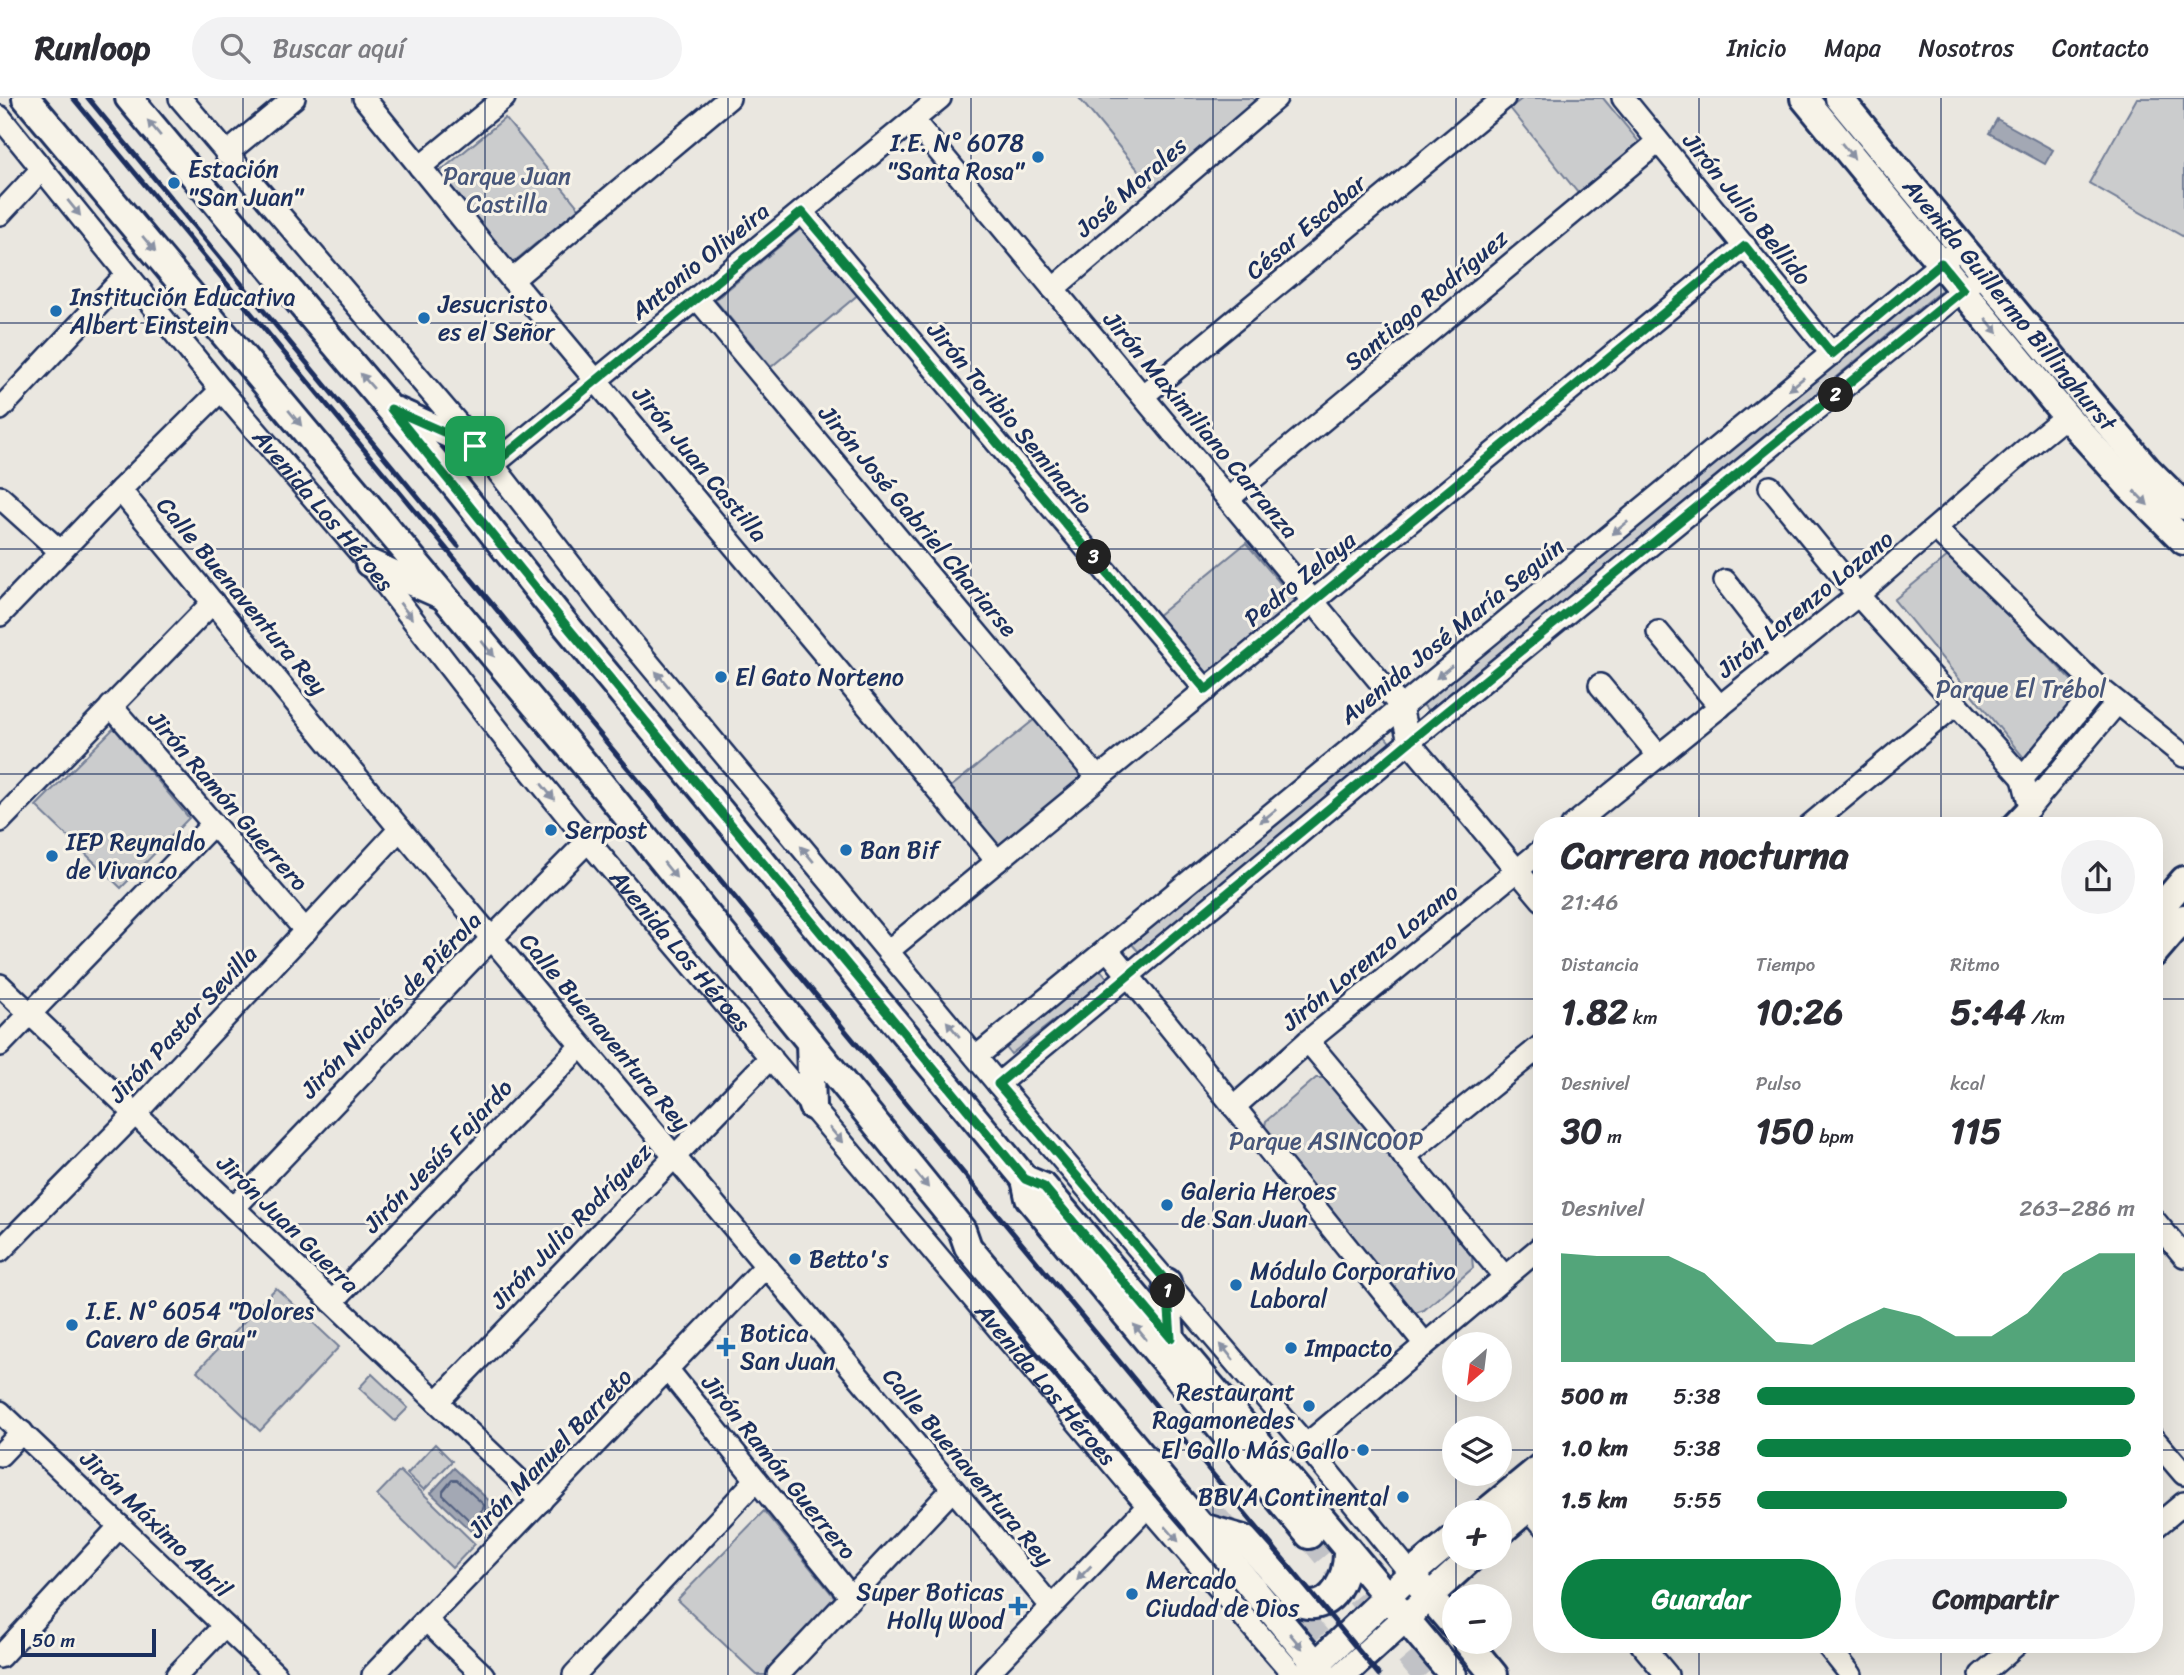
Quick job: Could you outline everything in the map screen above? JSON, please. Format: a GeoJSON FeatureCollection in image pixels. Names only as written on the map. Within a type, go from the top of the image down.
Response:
{"type":"FeatureCollection","features":[{"type":"Feature","properties":{"kind":"main road","name":"Avenida Los Héroes"},"geometry":{"type":"LineString","coordinates":[[26,98],[597,779],[962,1230],[968,1247],[1203,1517],[1310,1672]]}},
{"type":"Feature","properties":{"kind":"main road"},"geometry":{"type":"LineString","coordinates":[[129,98],[391,409],[574,635],[1025,1179],[1044,1187],[1405,1618],[1447,1675]]}},
{"type":"Feature","properties":{"kind":"main road","name":"Avenida Guillermo Billinghurst"},"geometry":{"type":"LineString","coordinates":[[1804,98],[2066,416],[2130,487],[2184,541]]}},
{"type":"Feature","properties":{"kind":"main road","name":"Avenida Guillermo Billinghurst"},"geometry":{"type":"LineString","coordinates":[[1839,98],[2113,429],[2147,469],[2184,506]]}},
{"type":"Feature","properties":{"kind":"main road"},"geometry":{"type":"LineString","coordinates":[[391,409],[475,446]]}},
{"type":"Feature","properties":{"kind":"main road"},"geometry":{"type":"LineString","coordinates":[[369,563],[446,598]]}},
{"type":"Feature","properties":{"kind":"main road"},"geometry":{"type":"LineString","coordinates":[[2163,941],[2174,927],[2184,880]]}},
{"type":"Feature","properties":{"kind":"main road"},"geometry":{"type":"LineString","coordinates":[[810,1042],[812,1106]]}},
{"type":"Feature","properties":{"kind":"main road"},"geometry":{"type":"LineString","coordinates":[[1025,1179],[1029,1198],[1309,1535]]}},
{"type":"Feature","properties":{"kind":"main road"},"geometry":{"type":"LineString","coordinates":[[1167,1282],[1171,1338]]}},
{"type":"Feature","properties":{"kind":"main road"},"geometry":{"type":"LineString","coordinates":[[1501,1500],[1533,1473]]}},
{"type":"Feature","properties":{"kind":"main road"},"geometry":{"type":"LineString","coordinates":[[1512,1525],[1533,1511]]}},
{"type":"Feature","properties":{"kind":"main road"},"geometry":{"type":"LineString","coordinates":[[1203,1517],[1244,1539],[1302,1604],[1312,1606],[1322,1603],[1335,1593],[1341,1584],[1348,1561],[1347,1549]]}},
{"type":"Feature","properties":{"kind":"main road"},"geometry":{"type":"LineString","coordinates":[[1310,1672],[1411,1574],[1442,1548]]}},
{"type":"Feature","properties":{"kind":"main road"},"geometry":{"type":"LineString","coordinates":[[1343,1675],[1457,1570]]}},
{"type":"Feature","properties":{"kind":"main road"},"geometry":{"type":"LineString","coordinates":[[1411,1574],[1442,1612]]}},
{"type":"Feature","properties":{"kind":"main road"},"geometry":{"type":"LineString","coordinates":[[1477,1654],[1494,1675]]}},
{"type":"Feature","properties":{"kind":"street"},"geometry":{"type":"LineString","coordinates":[[180,98],[493,465],[626,636],[998,1084],[1306,1445],[1411,1574]]}},
{"type":"Feature","properties":{"kind":"street"},"geometry":{"type":"LineString","coordinates":[[226,154],[294,98]]}},
{"type":"Feature","properties":{"kind":"street","name":"Jirón Juan Castilla"},"geometry":{"type":"LineString","coordinates":[[364,98],[512,280],[997,861]]}},
{"type":"Feature","properties":{"kind":"street"},"geometry":{"type":"LineString","coordinates":[[420,167],[504,98]]}},
{"type":"Feature","properties":{"kind":"street"},"geometry":{"type":"LineString","coordinates":[[512,280],[729,98]]}},
{"type":"Feature","properties":{"kind":"street","name":"Antonio Oliveira"},"geometry":{"type":"LineString","coordinates":[[493,465],[940,98]]}},
{"type":"Feature","properties":{"kind":"street","name":"César Escobar"},"geometry":{"type":"LineString","coordinates":[[1143,396],[1504,98]]}},
{"type":"Feature","properties":{"kind":"street","name":"Jirón Julio Bellido"},"geometry":{"type":"LineString","coordinates":[[1623,98],[1832,354]]}},
{"type":"Feature","properties":{"kind":"street","name":"José Morales"},"geometry":{"type":"LineString","coordinates":[[1053,289],[1271,99]]}},
{"type":"Feature","properties":{"kind":"street","name":"Avenida Los Héroes"},"geometry":{"type":"LineString","coordinates":[[0,117],[221,390],[369,563],[496,728],[588,841],[1148,1506],[1310,1672]]}},
{"type":"Feature","properties":{"kind":"street","name":"Jirón Maximiliano Carranza"},"geometry":{"type":"LineString","coordinates":[[912,120],[1401,707],[1409,742],[1533,890]]}},
{"type":"Feature","properties":{"kind":"street","name":"Santiago Rodríguez"},"geometry":{"type":"LineString","coordinates":[[1228,499],[1658,142]]}},
{"type":"Feature","properties":{"kind":"street"},"geometry":{"type":"LineString","coordinates":[[0,214],[42,169]]}},
{"type":"Feature","properties":{"kind":"street","name":"Jirón Toribio Seminario"},"geometry":{"type":"LineString","coordinates":[[802,212],[1206,690]]}},
{"type":"Feature","properties":{"kind":"street","name":"Pedro Zelaya"},"geometry":{"type":"LineString","coordinates":[[888,951],[1745,246]]}},
{"type":"Feature","properties":{"kind":"street","name":"Avenida José María Seguín"},"geometry":{"type":"LineString","coordinates":[[976,1057],[1962,246]]}},
{"type":"Feature","properties":{"kind":"street"},"geometry":{"type":"LineString","coordinates":[[998,1084],[1409,742],[1984,273]]}},
{"type":"Feature","properties":{"kind":"street"},"geometry":{"type":"LineString","coordinates":[[0,409],[127,274]]}},
{"type":"Feature","properties":{"kind":"street","name":"Jirón José Gabriel Chariarse"},"geometry":{"type":"LineString","coordinates":[[697,298],[1098,778]]}},
{"type":"Feature","properties":{"kind":"street"},"geometry":{"type":"LineString","coordinates":[[0,615],[221,390]]}},
{"type":"Feature","properties":{"kind":"street","name":"Jirón Lorenzo Lozano"},"geometry":{"type":"LineString","coordinates":[[1583,817],[1858,595],[2066,416]]}},
{"type":"Feature","properties":{"kind":"street"},"geometry":{"type":"LineString","coordinates":[[1770,487],[1858,595],[2023,778],[2030,807]]}},
{"type":"Feature","properties":{"kind":"street","name":"Calle Buenaventura Rey"},"geometry":{"type":"LineString","coordinates":[[120,490],[581,1046],[1051,1606]]}},
{"type":"Feature","properties":{"kind":"street"},"geometry":{"type":"LineString","coordinates":[[0,497],[61,552]]}},
{"type":"Feature","properties":{"kind":"street"},"geometry":{"type":"LineString","coordinates":[[1936,529],[2098,687],[2184,756]]}},
{"type":"Feature","properties":{"kind":"street"},"geometry":{"type":"LineString","coordinates":[[1725,581],[1783,656]]}},
{"type":"Feature","properties":{"kind":"street"},"geometry":{"type":"LineString","coordinates":[[0,821],[212,602]]}},
{"type":"Feature","properties":{"kind":"street"},"geometry":{"type":"LineString","coordinates":[[1658,632],[1720,707]]}},
{"type":"Feature","properties":{"kind":"street"},"geometry":{"type":"LineString","coordinates":[[1600,685],[1659,756]]}},
{"type":"Feature","properties":{"kind":"street"},"geometry":{"type":"LineString","coordinates":[[2023,778],[2098,687]]}},
{"type":"Feature","properties":{"kind":"street"},"geometry":{"type":"LineString","coordinates":[[2021,817],[2117,703]]}},
{"type":"Feature","properties":{"kind":"street"},"geometry":{"type":"LineString","coordinates":[[1820,817],[1956,704]]}},
{"type":"Feature","properties":{"kind":"street","name":"Jirón Ramón Guerrero"},"geometry":{"type":"LineString","coordinates":[[111,706],[306,931]]}},
{"type":"Feature","properties":{"kind":"street"},"geometry":{"type":"LineString","coordinates":[[0,1045],[213,824]]}},
{"type":"Feature","properties":{"kind":"street","name":"Jirón Pastor Sevilla"},"geometry":{"type":"LineString","coordinates":[[0,1251],[135,1114],[400,829]]}},
{"type":"Feature","properties":{"kind":"street","name":"Jirón Nicolás de Piérola"},"geometry":{"type":"LineString","coordinates":[[234,1208],[588,841]]}},
{"type":"Feature","properties":{"kind":"street","name":"Jirón Lorenzo Lozano"},"geometry":{"type":"LineString","coordinates":[[1234,1107],[1308,1041],[1533,858]]}},
{"type":"Feature","properties":{"kind":"street"},"geometry":{"type":"LineString","coordinates":[[1107,949],[1425,1344]]}},
{"type":"Feature","properties":{"kind":"street","name":"Jirón Juan Guerra"},"geometry":{"type":"LineString","coordinates":[[0,985],[541,1501]]}},
{"type":"Feature","properties":{"kind":"street"},"geometry":{"type":"LineString","coordinates":[[1308,1041],[1504,1276]]}},
{"type":"Feature","properties":{"kind":"street","name":"Jirón Jesús Fajardo"},"geometry":{"type":"LineString","coordinates":[[332,1302],[581,1046]]}},
{"type":"Feature","properties":{"kind":"street"},"geometry":{"type":"LineString","coordinates":[[1404,1157],[1533,1052]]}},
{"type":"Feature","properties":{"kind":"street","name":"Jirón Julio Rodríguez"},"geometry":{"type":"LineString","coordinates":[[437,1402],[771,1057]]}},
{"type":"Feature","properties":{"kind":"street"},"geometry":{"type":"LineString","coordinates":[[2163,1231],[2184,1256]]}},
{"type":"Feature","properties":{"kind":"street"},"geometry":{"type":"LineString","coordinates":[[1306,1445],[1533,1252]]}},
{"type":"Feature","properties":{"kind":"street","name":"Jirón Manuel Barreto"},"geometry":{"type":"LineString","coordinates":[[373,1675],[766,1266]]}},
{"type":"Feature","properties":{"kind":"street","name":"Jirón Ramón Guerrero"},"geometry":{"type":"LineString","coordinates":[[667,1369],[851,1597]]}},
{"type":"Feature","properties":{"kind":"street","name":"Jirón Máximo Abril"},"geometry":{"type":"LineString","coordinates":[[0,1412],[275,1675]]}},
{"type":"Feature","properties":{"kind":"street"},"geometry":{"type":"LineString","coordinates":[[0,1455],[22,1432]]}},
{"type":"Feature","properties":{"kind":"street"},"geometry":{"type":"LineString","coordinates":[[2163,1449],[2184,1475]]}},
{"type":"Feature","properties":{"kind":"street"},"geometry":{"type":"LineString","coordinates":[[574,1675],[756,1480]]}},
{"type":"Feature","properties":{"kind":"street"},"geometry":{"type":"LineString","coordinates":[[778,1675],[952,1490]]}},
{"type":"Feature","properties":{"kind":"street"},"geometry":{"type":"LineString","coordinates":[[2163,1520],[2184,1503]]}},
{"type":"Feature","properties":{"kind":"street"},"geometry":{"type":"LineString","coordinates":[[986,1675],[1148,1506]]}},
{"type":"Feature","properties":{"kind":"street"},"geometry":{"type":"LineString","coordinates":[[0,1657],[120,1526]]}},
{"type":"Feature","properties":{"kind":"street"},"geometry":{"type":"LineString","coordinates":[[426,1620],[483,1675]]}},
{"type":"Feature","properties":{"kind":"street"},"geometry":{"type":"LineString","coordinates":[[177,1675],[224,1626]]}},
{"type":"Feature","properties":{"kind":"street"},"geometry":{"type":"LineString","coordinates":[[1649,1653],[1667,1675]]}},
{"type":"Feature","properties":{"kind":"street"},"geometry":{"type":"LineString","coordinates":[[1833,1653],[1851,1675]]}},
{"type":"Feature","properties":{"kind":"street"},"geometry":{"type":"LineString","coordinates":[[1981,1675],[2007,1653]]}},
{"type":"Feature","properties":{"kind":"green space"},"geometry":{"type":"Polygon","coordinates":[[[1079,98],[1252,98],[1256,103],[1153,188],[1079,98]]]}},
{"type":"Feature","properties":{"kind":"green space"},"geometry":{"type":"Polygon","coordinates":[[[1523,98],[1603,98],[1640,143],[1578,193],[1510,108],[1523,98]]]}},
{"type":"Feature","properties":{"kind":"green space"},"geometry":{"type":"Polygon","coordinates":[[[2137,98],[2184,98],[2184,237],[2089,183],[2137,98]]]}},
{"type":"Feature","properties":{"kind":"green space","name":"Parque Juan Castilla"},"geometry":{"type":"Polygon","coordinates":[[[505,118],[579,208],[511,264],[437,174],[505,118]]]}},
{"type":"Feature","properties":{"kind":"green space"},"geometry":{"type":"Polygon","coordinates":[[[804,226],[860,293],[771,367],[715,300],[804,226]]]}},
{"type":"Feature","properties":{"kind":"green space"},"geometry":{"type":"Polygon","coordinates":[[[1936,279],[1943,289],[1429,712],[1419,700],[1936,279]]]}},
{"type":"Feature","properties":{"kind":"green space"},"geometry":{"type":"Polygon","coordinates":[[[1246,543],[1297,603],[1207,678],[1156,617],[1246,543]]]}},
{"type":"Feature","properties":{"kind":"green space","name":"Parque El Trébol"},"geometry":{"type":"Polygon","coordinates":[[[1949,555],[2081,690],[2024,758],[1894,600],[1949,555]]]}},
{"type":"Feature","properties":{"kind":"green space"},"geometry":{"type":"Polygon","coordinates":[[[1035,719],[1086,781],[998,852],[947,790],[1035,719]]]}},
{"type":"Feature","properties":{"kind":"green space"},"geometry":{"type":"Polygon","coordinates":[[[114,728],[189,818],[121,888],[36,806],[114,728]]]}},
{"type":"Feature","properties":{"kind":"green space"},"geometry":{"type":"Polygon","coordinates":[[[1384,735],[1392,745],[1139,952],[1130,942],[1384,735]]]}},
{"type":"Feature","properties":{"kind":"green space"},"geometry":{"type":"Polygon","coordinates":[[[1100,969],[1108,979],[1011,1054],[1004,1045],[1100,969]]]}},
{"type":"Feature","properties":{"kind":"green space","name":"Parque ASINCOOP"},"geometry":{"type":"Polygon","coordinates":[[[1316,1078],[1326,1078],[1335,1085],[1472,1257],[1473,1268],[1424,1310],[1410,1312],[1264,1131],[1266,1121],[1316,1078]]]}},
{"type":"Feature","properties":{"kind":"green space"},"geometry":{"type":"Polygon","coordinates":[[[276,1288],[339,1347],[260,1431],[197,1371],[276,1288]]]}},
{"type":"Feature","properties":{"kind":"green space"},"geometry":{"type":"Polygon","coordinates":[[[372,1374],[408,1408],[395,1421],[359,1388],[372,1374]]]}},
{"type":"Feature","properties":{"kind":"green space"},"geometry":{"type":"Polygon","coordinates":[[[435,1444],[452,1461],[424,1490],[407,1474],[435,1444]]]}},
{"type":"Feature","properties":{"kind":"green space"},"geometry":{"type":"Polygon","coordinates":[[[400,1471],[475,1544],[452,1568],[377,1495],[400,1471]]]}},
{"type":"Feature","properties":{"kind":"green space"},"geometry":{"type":"Polygon","coordinates":[[[764,1511],[836,1599],[767,1675],[757,1675],[677,1600],[764,1511]]]}},
{"type":"Feature","properties":{"kind":"water"},"geometry":{"type":"Polygon","coordinates":[[[1997,119],[2053,150],[2045,164],[1989,133],[1997,119]]]}},
{"type":"Feature","properties":{"kind":"water"},"geometry":{"type":"Polygon","coordinates":[[[454,1468],[495,1506],[472,1532],[431,1493],[454,1468]]]}},
{"type":"Feature","properties":{"kind":"tunnel"},"geometry":{"type":"LineString","coordinates":[[1207,1508],[1238,1544]]}},
{"type":"Feature","properties":{"kind":"tunnel"},"geometry":{"type":"LineString","coordinates":[[1309,1535],[1425,1675]]}},
{"type":"Feature","properties":{"kind":"tunnel"},"geometry":{"type":"LineString","coordinates":[[1276,1589],[1344,1670]]}},
{"type":"Feature","properties":{"kind":"railway"},"geometry":{"type":"LineString","coordinates":[[73,98],[1379,1675]]}},
{"type":"Feature","properties":{"kind":"railway"},"geometry":{"type":"LineString","coordinates":[[88,98],[458,546]]}},
{"type":"Feature","properties":{"kind":"place","name":"I.E. N° 6078 \"Santa Rosa\""},"geometry":{"type":"Point","coordinates":[1038,157]}},
{"type":"Feature","properties":{"kind":"place","name":"Estación \"San Juan\""},"geometry":{"type":"Point","coordinates":[174,183]}},
{"type":"Feature","properties":{"kind":"place","name":"Institución Educativa Albert Einstein"},"geometry":{"type":"Point","coordinates":[56,311]}},
{"type":"Feature","properties":{"kind":"place","name":"Jesucristo es el Señor"},"geometry":{"type":"Point","coordinates":[424,318]}},
{"type":"Feature","properties":{"kind":"place","name":"El Gato Norteno"},"geometry":{"type":"Point","coordinates":[721,677]}},
{"type":"Feature","properties":{"kind":"place","name":"Serpost"},"geometry":{"type":"Point","coordinates":[551,830]}},
{"type":"Feature","properties":{"kind":"place","name":"Ban Bif"},"geometry":{"type":"Point","coordinates":[846,850]}},
{"type":"Feature","properties":{"kind":"place","name":"IEP Reynaldo de Vivanco"},"geometry":{"type":"Point","coordinates":[52,856]}},
{"type":"Feature","properties":{"kind":"place","name":"Galeria Heroes de San Juan"},"geometry":{"type":"Point","coordinates":[1167,1205]}},
{"type":"Feature","properties":{"kind":"place","name":"Betto's"},"geometry":{"type":"Point","coordinates":[795,1259]}},
{"type":"Feature","properties":{"kind":"place","name":"Módulo Corporativo Laboral"},"geometry":{"type":"Point","coordinates":[1236,1285]}},
{"type":"Feature","properties":{"kind":"place","name":"I.E. N° 6054 \"Dolores Cavero de Grau\""},"geometry":{"type":"Point","coordinates":[72,1325]}},
{"type":"Feature","properties":{"kind":"place","name":"Botica San Juan"},"geometry":{"type":"Point","coordinates":[726,1347]}},
{"type":"Feature","properties":{"kind":"place","name":"Impacto"},"geometry":{"type":"Point","coordinates":[1291,1348]}},
{"type":"Feature","properties":{"kind":"place","name":"Restaurant Ragamonedes"},"geometry":{"type":"Point","coordinates":[1309,1406]}},
{"type":"Feature","properties":{"kind":"place","name":"El Gallo Más Gallo"},"geometry":{"type":"Point","coordinates":[1363,1450]}},
{"type":"Feature","properties":{"kind":"place","name":"BBVA Continental"},"geometry":{"type":"Point","coordinates":[1403,1497]}},
{"type":"Feature","properties":{"kind":"place","name":"Mercado Ciudad de Dios"},"geometry":{"type":"Point","coordinates":[1132,1594]}},
{"type":"Feature","properties":{"kind":"place","name":"Super Boticas Holly Wood"},"geometry":{"type":"Point","coordinates":[1018,1606]}},
{"type":"Feature","properties":{"kind":"route"},"geometry":{"type":"LineString","coordinates":[[802,212],[1206,690],[1745,246],[1832,354],[1941,263],[1963,290],[1409,742],[998,1084],[1167,1282],[1171,1338],[1044,1187],[1025,1179],[565,624],[391,409],[475,446],[493,465],[802,212]]}}]}
